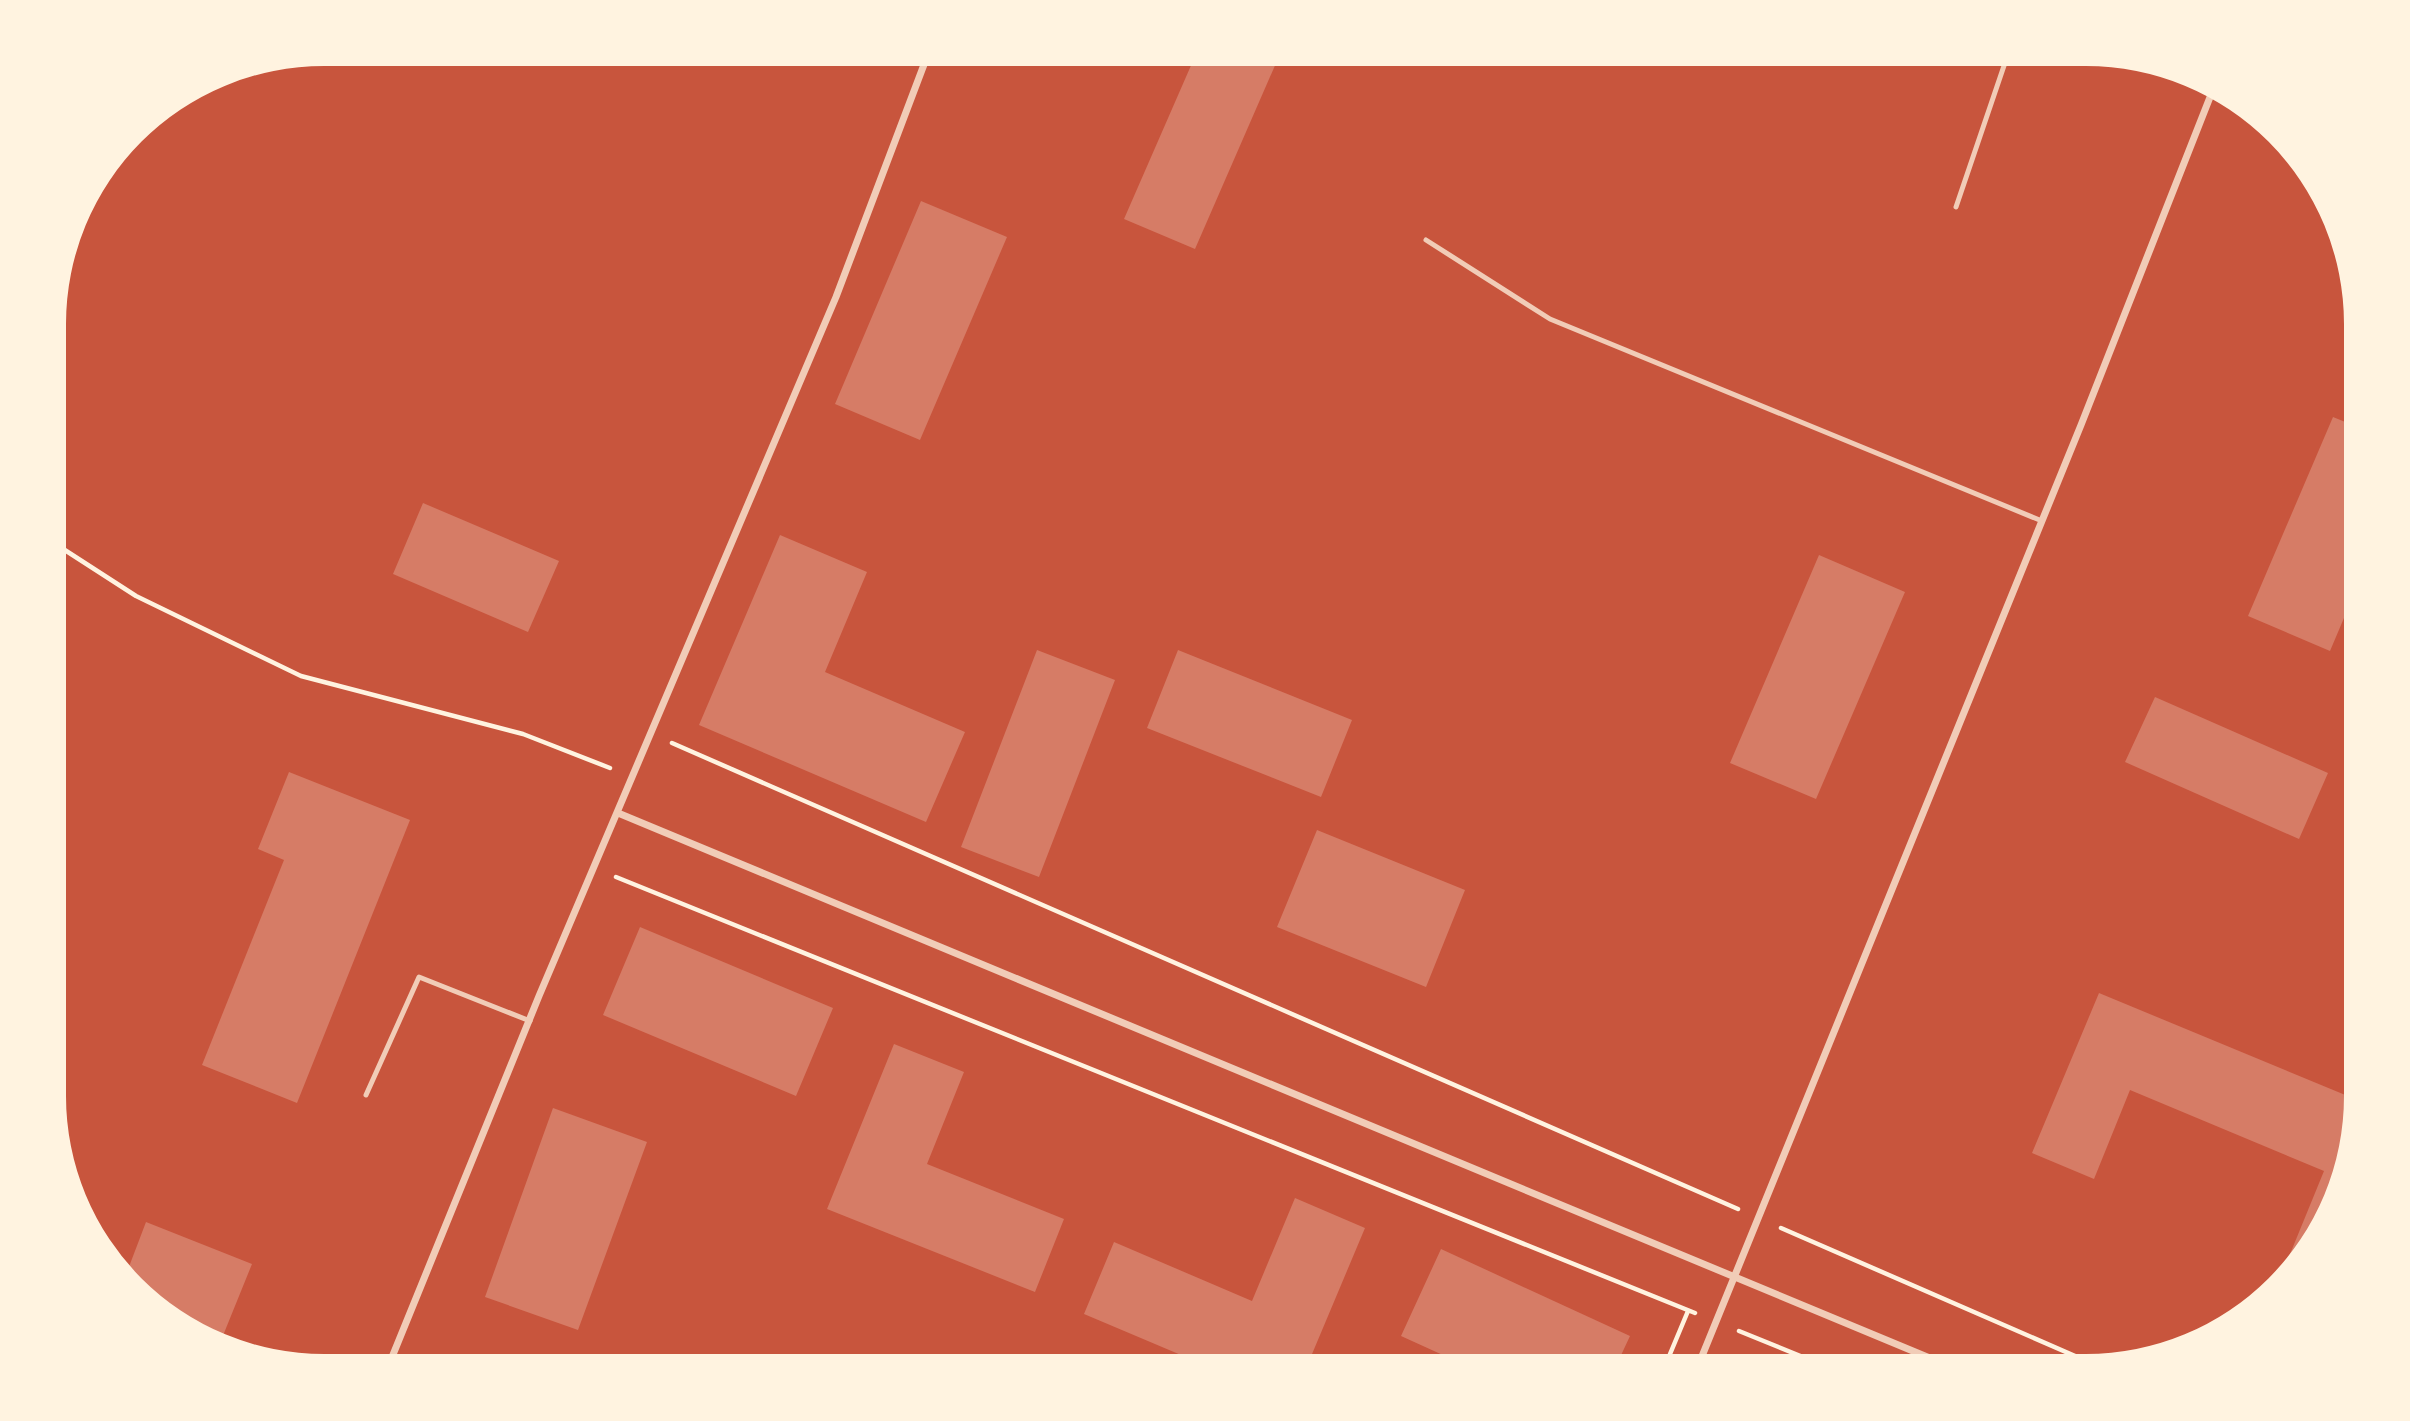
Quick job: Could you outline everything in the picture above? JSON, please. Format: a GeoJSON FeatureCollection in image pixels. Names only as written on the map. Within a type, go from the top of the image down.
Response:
{"type":"FeatureCollection","features":[{"type":"Feature","properties":{"kind":"street"},"geometry":{"type":"LineString","coordinates":[[393,1354],[594,868],[836,297],[923,66]]}},
{"type":"Feature","properties":{"kind":"street"},"geometry":{"type":"LineString","coordinates":[[1704,1354],[2042,521],[2210,98]]}},
{"type":"Feature","properties":{"kind":"street"},"geometry":{"type":"LineString","coordinates":[[618,813],[1920,1354]]}},
{"type":"Feature","properties":{"kind":"lane"},"geometry":{"type":"LineString","coordinates":[[1956,206],[2004,66]]}},
{"type":"Feature","properties":{"kind":"lane"},"geometry":{"type":"LineString","coordinates":[[1426,240],[1550,319],[2042,521]]}},
{"type":"Feature","properties":{"kind":"lane"},"geometry":{"type":"LineString","coordinates":[[366,1095],[419,977],[530,1021]]}},
{"type":"Feature","properties":{"kind":"path"},"geometry":{"type":"LineString","coordinates":[[66,551],[136,596],[301,676],[523,734],[633,777]]}},
{"type":"Feature","properties":{"kind":"path"},"geometry":{"type":"LineString","coordinates":[[651,734],[2071,1354]]}},
{"type":"Feature","properties":{"kind":"path"},"geometry":{"type":"LineString","coordinates":[[594,868],[1796,1354]]}},
{"type":"Feature","properties":{"kind":"path"},"geometry":{"type":"LineString","coordinates":[[1670,1354],[1688,1311]]}},
{"type":"Feature","properties":{"kind":"building"},"geometry":{"type":"Polygon","coordinates":[[[1191,66],[1275,66],[1195,249],[1124,219],[1191,66]]]}},
{"type":"Feature","properties":{"kind":"building"},"geometry":{"type":"Polygon","coordinates":[[[921,201],[1007,237],[920,440],[835,404],[921,201]]]}},
{"type":"Feature","properties":{"kind":"building"},"geometry":{"type":"Polygon","coordinates":[[[2333,417],[2344,422],[2344,618],[2330,651],[2248,616],[2333,417]]]}},
{"type":"Feature","properties":{"kind":"building"},"geometry":{"type":"Polygon","coordinates":[[[423,503],[559,561],[528,632],[393,574],[423,503]]]}},
{"type":"Feature","properties":{"kind":"building"},"geometry":{"type":"Polygon","coordinates":[[[780,535],[867,572],[825,672],[965,732],[926,822],[699,725],[780,535]]]}},
{"type":"Feature","properties":{"kind":"building"},"geometry":{"type":"Polygon","coordinates":[[[1819,555],[1905,592],[1816,799],[1730,763],[1819,555]]]}},
{"type":"Feature","properties":{"kind":"building"},"geometry":{"type":"Polygon","coordinates":[[[1037,650],[1115,680],[1039,877],[961,847],[1037,650]]]}},
{"type":"Feature","properties":{"kind":"building"},"geometry":{"type":"Polygon","coordinates":[[[1178,650],[1352,720],[1321,797],[1147,728],[1178,650]]]}},
{"type":"Feature","properties":{"kind":"building"},"geometry":{"type":"Polygon","coordinates":[[[2155,697],[2328,773],[2299,839],[2125,762],[2155,697]]]}},
{"type":"Feature","properties":{"kind":"building"},"geometry":{"type":"Polygon","coordinates":[[[289,772],[410,820],[297,1103],[202,1065],[284,860],[258,849],[289,772]]]}},
{"type":"Feature","properties":{"kind":"building"},"geometry":{"type":"Polygon","coordinates":[[[1317,830],[1465,890],[1426,987],[1277,927],[1317,830]]]}},
{"type":"Feature","properties":{"kind":"building"},"geometry":{"type":"Polygon","coordinates":[[[640,927],[833,1008],[796,1096],[603,1015],[640,927]]]}},
{"type":"Feature","properties":{"kind":"building"},"geometry":{"type":"Polygon","coordinates":[[[2099,993],[2344,1094],[2339,1147],[2330,1180],[2309,1226],[2290,1254],[2324,1171],[2130,1090],[2094,1179],[2032,1153],[2099,993]]]}},
{"type":"Feature","properties":{"kind":"building"},"geometry":{"type":"Polygon","coordinates":[[[894,1044],[964,1072],[927,1164],[1064,1219],[1035,1292],[827,1209],[894,1044]]]}},
{"type":"Feature","properties":{"kind":"building"},"geometry":{"type":"Polygon","coordinates":[[[553,1108],[647,1142],[578,1330],[485,1297],[553,1108]]]}},
{"type":"Feature","properties":{"kind":"building"},"geometry":{"type":"Polygon","coordinates":[[[1295,1198],[1365,1228],[1312,1354],[1179,1354],[1084,1314],[1114,1242],[1252,1301],[1295,1198]]]}},
{"type":"Feature","properties":{"kind":"building"},"geometry":{"type":"Polygon","coordinates":[[[146,1222],[252,1264],[224,1334],[195,1320],[167,1301],[129,1266],[146,1222]]]}},
{"type":"Feature","properties":{"kind":"building"},"geometry":{"type":"Polygon","coordinates":[[[1441,1249],[1630,1336],[1622,1354],[1441,1354],[1401,1336],[1441,1249]]]}}]}
